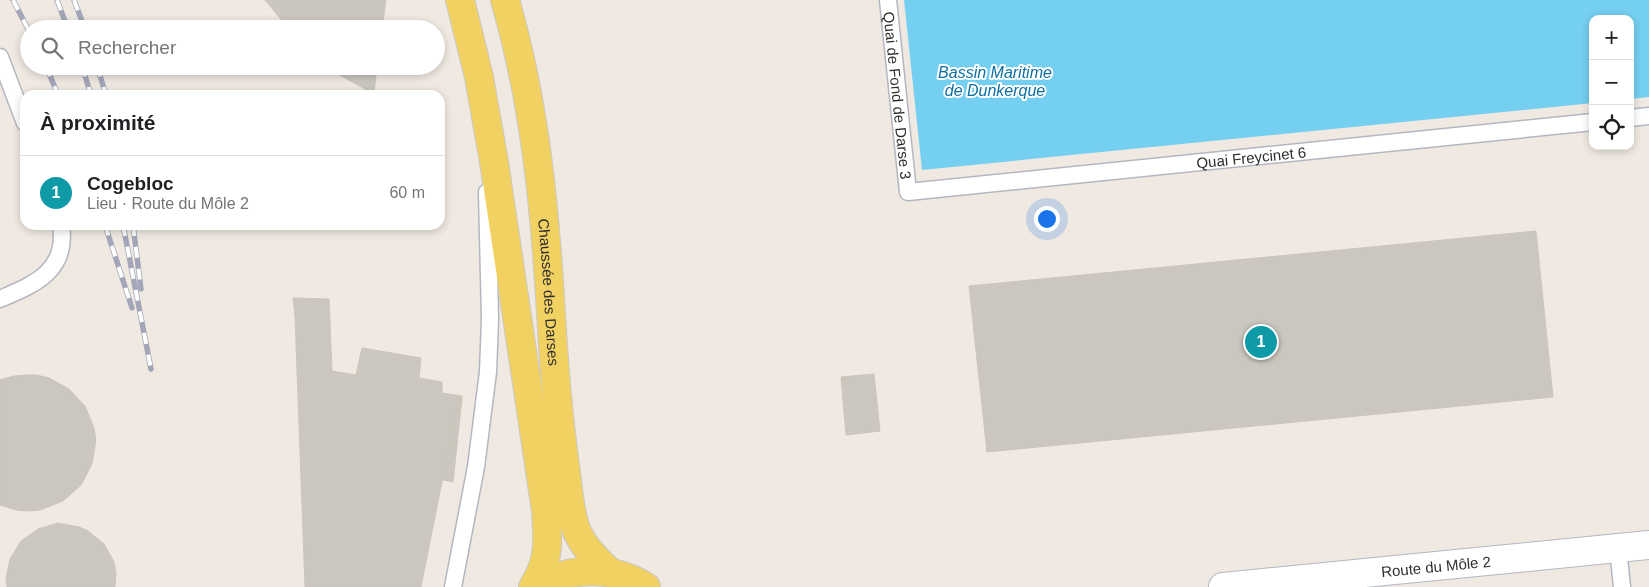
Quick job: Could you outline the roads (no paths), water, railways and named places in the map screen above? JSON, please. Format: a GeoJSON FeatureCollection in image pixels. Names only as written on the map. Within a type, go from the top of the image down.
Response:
{"type":"FeatureCollection","features":[{"type":"Feature","properties":{"kind":"main road","name":"Chaussée des Darses"},"geometry":{"type":"LineString","coordinates":[[460,0],[486,112],[546,511],[548,539],[545,564],[533,587]]}},
{"type":"Feature","properties":{"kind":"main road","name":"Chaussée des Darses"},"geometry":{"type":"LineString","coordinates":[[505,0],[526,86],[539,163],[554,373],[571,508],[575,525],[582,540],[594,557],[611,573]]}},
{"type":"Feature","properties":{"kind":"main road","name":"Route du Môle 2"},"geometry":{"type":"LineString","coordinates":[[1223,587],[1649,545]]}},
{"type":"Feature","properties":{"kind":"main road"},"geometry":{"type":"LineString","coordinates":[[538,587],[553,579],[572,573],[591,571],[611,573],[631,579],[646,587]]}},
{"type":"Feature","properties":{"kind":"lane","name":"Quai de Fond de Darse 3"},"geometry":{"type":"LineString","coordinates":[[888,0],[908,192]]}},
{"type":"Feature","properties":{"kind":"lane"},"geometry":{"type":"LineString","coordinates":[[0,57],[20,110]]}},
{"type":"Feature","properties":{"kind":"lane","name":"Chaussée des Darses"},"geometry":{"type":"LineString","coordinates":[[452,587],[476,467],[488,372],[490,292],[486,112]]}},
{"type":"Feature","properties":{"kind":"lane"},"geometry":{"type":"LineString","coordinates":[[1634,118],[1649,116]]}},
{"type":"Feature","properties":{"kind":"lane","name":"Quai Freycinet 6"},"geometry":{"type":"LineString","coordinates":[[908,192],[1589,122]]}},
{"type":"Feature","properties":{"kind":"lane"},"geometry":{"type":"LineString","coordinates":[[0,299],[30,286],[47,274],[54,266],[61,247],[61,230]]}},
{"type":"Feature","properties":{"kind":"lane"},"geometry":{"type":"LineString","coordinates":[[1618,548],[1622,587]]}},
{"type":"Feature","properties":{"kind":"water","name":"Bassin Maritime de Dunkerque"},"geometry":{"type":"Polygon","coordinates":[[[904,0],[1649,0],[1649,97],[1634,99],[1634,15],[1589,15],[1589,103],[922,170],[904,0]]]}},
{"type":"Feature","properties":{"kind":"railway"},"geometry":{"type":"LineString","coordinates":[[13,0],[23,20]]}},
{"type":"Feature","properties":{"kind":"railway"},"geometry":{"type":"LineString","coordinates":[[57,0],[65,20]]}},
{"type":"Feature","properties":{"kind":"railway"},"geometry":{"type":"LineString","coordinates":[[74,0],[82,20]]}},
{"type":"Feature","properties":{"kind":"railway"},"geometry":{"type":"LineString","coordinates":[[50,75],[56,90]]}},
{"type":"Feature","properties":{"kind":"railway"},"geometry":{"type":"LineString","coordinates":[[85,75],[89,90]]}},
{"type":"Feature","properties":{"kind":"railway"},"geometry":{"type":"LineString","coordinates":[[100,75],[104,90]]}},
{"type":"Feature","properties":{"kind":"railway"},"geometry":{"type":"LineString","coordinates":[[107,230],[132,308]]}},
{"type":"Feature","properties":{"kind":"railway"},"geometry":{"type":"LineString","coordinates":[[124,230],[151,369]]}},
{"type":"Feature","properties":{"kind":"railway"},"geometry":{"type":"LineString","coordinates":[[134,230],[141,289]]}},
{"type":"Feature","properties":{"kind":"place","name":"Cogebloc"},"geometry":{"type":"Point","coordinates":[1261,342]}}]}
